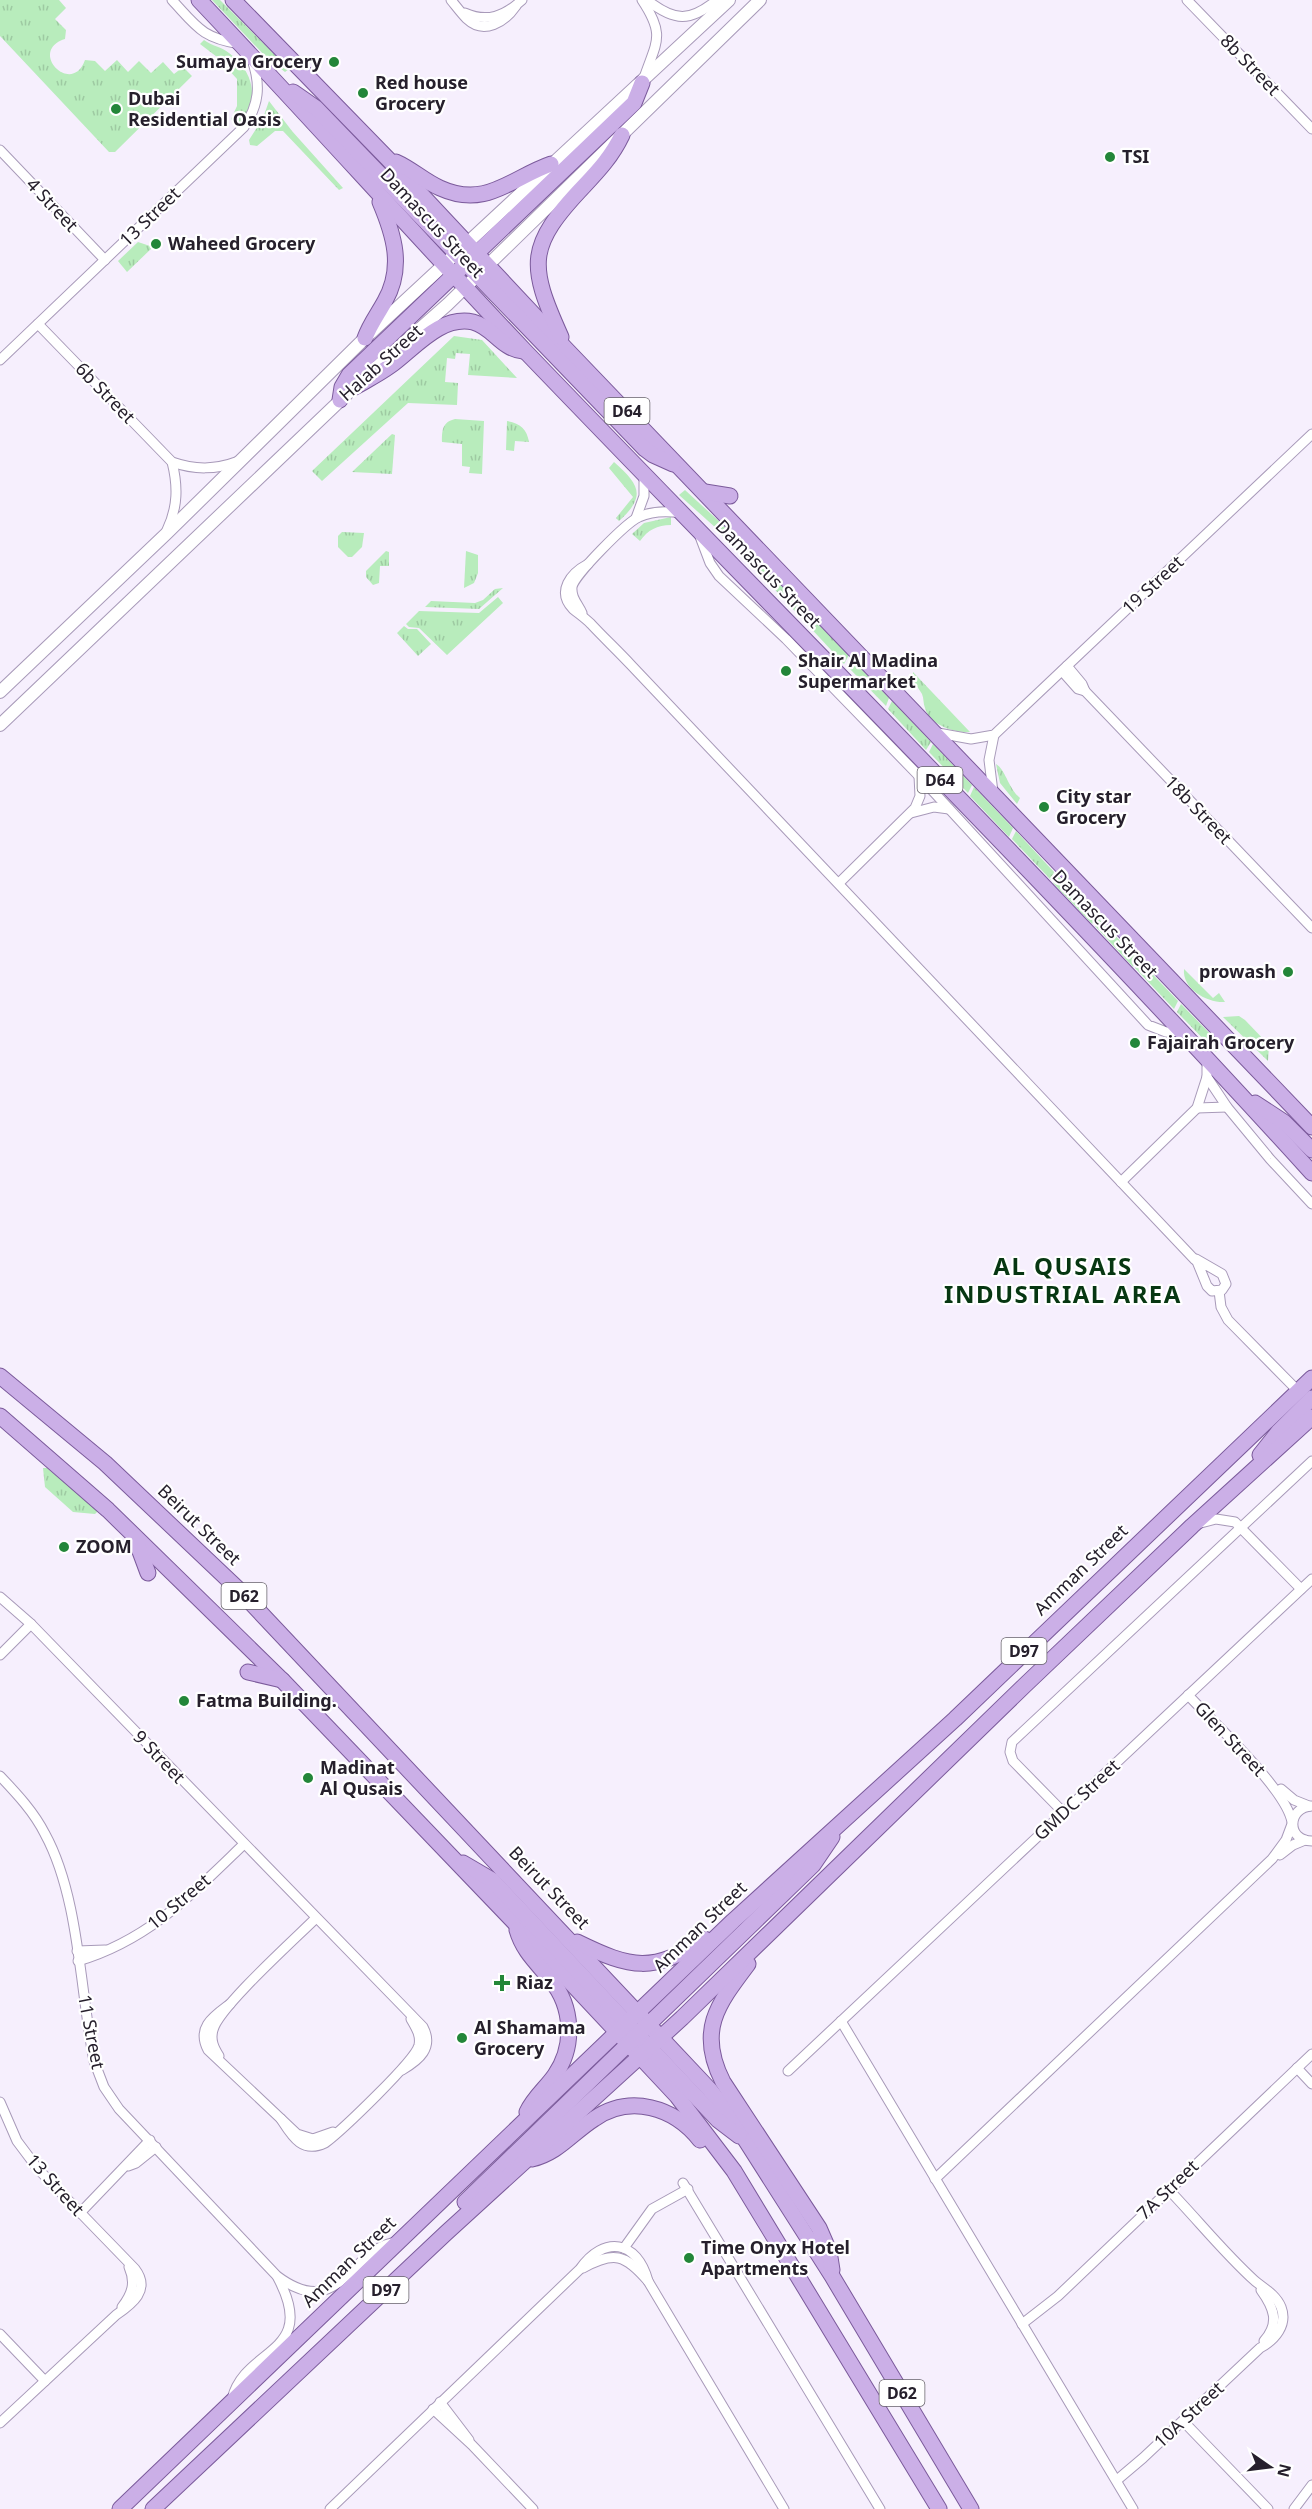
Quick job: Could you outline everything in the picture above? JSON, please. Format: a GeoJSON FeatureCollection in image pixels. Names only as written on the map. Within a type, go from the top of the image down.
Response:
{"type":"FeatureCollection","features":[{"type":"Feature","properties":{"kind":"main road","name":"Damascus Street"},"geometry":{"type":"LineString","coordinates":[[199,0],[280,85],[448,270],[1181,1031],[1312,1173]]}},
{"type":"Feature","properties":{"kind":"main road","name":"Damascus Street"},"geometry":{"type":"LineString","coordinates":[[233,0],[388,159],[466,253]]}},
{"type":"Feature","properties":{"kind":"main road"},"geometry":{"type":"LineString","coordinates":[[249,0],[256,24]]}},
{"type":"Feature","properties":{"kind":"main road"},"geometry":{"type":"LineString","coordinates":[[340,400],[344,383],[349,375],[448,270],[634,103],[642,83]]}},
{"type":"Feature","properties":{"kind":"main road"},"geometry":{"type":"LineString","coordinates":[[280,85],[316,108],[466,253],[645,449],[661,459],[679,465]]}},
{"type":"Feature","properties":{"kind":"main road"},"geometry":{"type":"LineString","coordinates":[[566,348],[542,294],[537,264],[540,251],[550,225],[605,164],[622,135]]}},
{"type":"Feature","properties":{"kind":"main road"},"geometry":{"type":"LineString","coordinates":[[388,159],[412,170],[439,188],[469,196],[493,192],[551,164]]}},
{"type":"Feature","properties":{"kind":"main road"},"geometry":{"type":"LineString","coordinates":[[365,338],[372,320],[390,292],[397,262],[393,237],[375,191]]}},
{"type":"Feature","properties":{"kind":"main road","name":"Damascus Street"},"geometry":{"type":"LineString","coordinates":[[482,270],[566,348],[1312,1127]]}},
{"type":"Feature","properties":{"kind":"main road"},"geometry":{"type":"LineString","coordinates":[[354,387],[391,366],[434,331],[449,323],[475,323],[490,331],[507,346],[526,352]]}},
{"type":"Feature","properties":{"kind":"main road"},"geometry":{"type":"LineString","coordinates":[[705,492],[730,496]]}},
{"type":"Feature","properties":{"kind":"main road"},"geometry":{"type":"LineString","coordinates":[[1244,1098],[1277,1116],[1312,1150]]}},
{"type":"Feature","properties":{"kind":"main road","name":"Beirut Street"},"geometry":{"type":"LineString","coordinates":[[0,1376],[122,1479],[238,1589],[570,1939],[628,2022],[639,2034]]}},
{"type":"Feature","properties":{"kind":"main road","name":"Amman Street"},"geometry":{"type":"LineString","coordinates":[[120,2509],[733,1921],[1305,1395],[1312,1378]]}},
{"type":"Feature","properties":{"kind":"main road"},"geometry":{"type":"LineString","coordinates":[[1250,1473],[1305,1395]]}},
{"type":"Feature","properties":{"kind":"main road","name":"Beirut Street"},"geometry":{"type":"LineString","coordinates":[[0,1416],[6,1424],[134,1535],[282,1680],[516,1924],[639,2034]]}},
{"type":"Feature","properties":{"kind":"main road","name":"D97"},"geometry":{"type":"LineString","coordinates":[[153,2509],[446,2233],[651,2047],[1192,1526],[1312,1417]]}},
{"type":"Feature","properties":{"kind":"main road"},"geometry":{"type":"LineString","coordinates":[[134,1535],[148,1573]]}},
{"type":"Feature","properties":{"kind":"main road"},"geometry":{"type":"LineString","coordinates":[[248,1672],[282,1680]]}},
{"type":"Feature","properties":{"kind":"main road"},"geometry":{"type":"LineString","coordinates":[[446,2233],[460,2207],[813,1865],[824,1851],[839,1823]]}},
{"type":"Feature","properties":{"kind":"main road"},"geometry":{"type":"LineString","coordinates":[[456,1861],[475,1868],[492,1880],[628,2022]]}},
{"type":"Feature","properties":{"kind":"main road"},"geometry":{"type":"LineString","coordinates":[[570,1939],[615,1959],[652,1964],[682,1954],[733,1921]]}},
{"type":"Feature","properties":{"kind":"main road"},"geometry":{"type":"LineString","coordinates":[[516,1924],[524,1948],[552,1981],[563,2000],[569,2031],[565,2056],[560,2066],[530,2105],[521,2126]]}},
{"type":"Feature","properties":{"kind":"main road"},"geometry":{"type":"LineString","coordinates":[[762,1939],[756,1953],[718,2005],[710,2036],[712,2055],[723,2082],[819,2228],[829,2251],[832,2276]]}},
{"type":"Feature","properties":{"kind":"main road"},"geometry":{"type":"LineString","coordinates":[[639,2034],[651,2047]]}},
{"type":"Feature","properties":{"kind":"main road","name":"D62"},"geometry":{"type":"LineString","coordinates":[[651,2047],[718,2120],[744,2139],[832,2276],[971,2509]]}},
{"type":"Feature","properties":{"kind":"main road","name":"D62"},"geometry":{"type":"LineString","coordinates":[[651,2047],[684,2105],[734,2171],[939,2509]]}},
{"type":"Feature","properties":{"kind":"main road"},"geometry":{"type":"LineString","coordinates":[[526,2160],[555,2150],[604,2113],[623,2107],[642,2106],[662,2110],[677,2118],[690,2128],[718,2161],[734,2171]]}},
{"type":"Feature","properties":{"kind":"street"},"geometry":{"type":"LineString","coordinates":[[172,0],[205,34],[246,50]]}},
{"type":"Feature","properties":{"kind":"street"},"geometry":{"type":"LineString","coordinates":[[451,0],[460,10],[479,18],[492,18],[505,14],[519,3]]}},
{"type":"Feature","properties":{"kind":"street"},"geometry":{"type":"LineString","coordinates":[[642,0],[654,17],[657,37],[655,51],[642,83]]}},
{"type":"Feature","properties":{"kind":"street"},"geometry":{"type":"LineString","coordinates":[[647,0],[661,10],[682,17],[700,13],[717,0]]}},
{"type":"Feature","properties":{"kind":"street"},"geometry":{"type":"LineString","coordinates":[[466,253],[551,164],[642,83],[729,0]]}},
{"type":"Feature","properties":{"kind":"street","name":"Halab Street"},"geometry":{"type":"LineString","coordinates":[[0,725],[340,400],[465,287],[760,0]]}},
{"type":"Feature","properties":{"kind":"street","name":"8b Street"},"geometry":{"type":"LineString","coordinates":[[1187,0],[1312,129]]}},
{"type":"Feature","properties":{"kind":"street","name":"13 Street"},"geometry":{"type":"LineString","coordinates":[[0,360],[244,128],[257,102],[256,73],[246,50]]}},
{"type":"Feature","properties":{"kind":"street","name":"4 Street"},"geometry":{"type":"LineString","coordinates":[[0,150],[105,260]]}},
{"type":"Feature","properties":{"kind":"street","name":"Halab Street"},"geometry":{"type":"LineString","coordinates":[[0,692],[166,534],[238,460],[365,338],[448,270]]}},
{"type":"Feature","properties":{"kind":"street","name":"6b Street"},"geometry":{"type":"LineString","coordinates":[[38,324],[172,462]]}},
{"type":"Feature","properties":{"kind":"street","name":"19 Street"},"geometry":{"type":"LineString","coordinates":[[994,735],[1312,434]]}},
{"type":"Feature","properties":{"kind":"street"},"geometry":{"type":"LineString","coordinates":[[166,534],[176,506],[177,491],[172,462],[199,469],[226,466],[238,460]]}},
{"type":"Feature","properties":{"kind":"street"},"geometry":{"type":"LineString","coordinates":[[644,472],[644,496],[636,518],[588,564],[572,587],[573,597],[583,615],[1195,1260],[1224,1277],[1226,1284],[1219,1291],[1212,1291],[1207,1286],[1195,1260]]}},
{"type":"Feature","properties":{"kind":"street"},"geometry":{"type":"LineString","coordinates":[[636,518],[659,512],[683,513]]}},
{"type":"Feature","properties":{"kind":"street"},"geometry":{"type":"LineString","coordinates":[[698,529],[710,563],[719,576],[786,639],[919,776],[1148,1024],[1166,1032],[1181,1031]]}},
{"type":"Feature","properties":{"kind":"street","name":"18b Street"},"geometry":{"type":"LineString","coordinates":[[1064,669],[1082,684],[1085,691],[1312,928]]}},
{"type":"Feature","properties":{"kind":"street"},"geometry":{"type":"LineString","coordinates":[[935,732],[970,739],[994,735],[989,772],[994,796]]}},
{"type":"Feature","properties":{"kind":"street"},"geometry":{"type":"LineString","coordinates":[[839,883],[911,813],[921,796],[919,776]]}},
{"type":"Feature","properties":{"kind":"street"},"geometry":{"type":"LineString","coordinates":[[911,813],[934,807],[949,809]]}},
{"type":"Feature","properties":{"kind":"street"},"geometry":{"type":"LineString","coordinates":[[1121,1182],[1197,1107],[1207,1077],[1207,1060]]}},
{"type":"Feature","properties":{"kind":"street"},"geometry":{"type":"LineString","coordinates":[[1207,1077],[1227,1107],[1270,1159],[1312,1204]]}},
{"type":"Feature","properties":{"kind":"street"},"geometry":{"type":"LineString","coordinates":[[1197,1107],[1227,1107]]}},
{"type":"Feature","properties":{"kind":"street"},"geometry":{"type":"LineString","coordinates":[[1219,1291],[1221,1307],[1228,1320],[1305,1395]]}},
{"type":"Feature","properties":{"kind":"street"},"geometry":{"type":"LineString","coordinates":[[1063,1812],[1013,1761],[1010,1752],[1012,1742],[1312,1461]]}},
{"type":"Feature","properties":{"kind":"street"},"geometry":{"type":"LineString","coordinates":[[1192,1526],[1225,1519],[1242,1527],[1301,1589]]}},
{"type":"Feature","properties":{"kind":"street","name":"GMDC Street"},"geometry":{"type":"LineString","coordinates":[[788,2071],[1312,1579]]}},
{"type":"Feature","properties":{"kind":"street","name":"9 Street"},"geometry":{"type":"LineString","coordinates":[[0,1597],[31,1624],[423,2027],[427,2040],[424,2053],[420,2058],[402,2070],[325,2144],[306,2146],[295,2140],[281,2119],[208,2050],[204,2031],[210,2019],[230,2004],[316,1918]]}},
{"type":"Feature","properties":{"kind":"street"},"geometry":{"type":"LineString","coordinates":[[0,1655],[31,1624]]}},
{"type":"Feature","properties":{"kind":"street","name":"Glen Street"},"geometry":{"type":"LineString","coordinates":[[1188,1695],[1271,1783],[1288,1807],[1297,1836],[1309,1841]]}},
{"type":"Feature","properties":{"kind":"street","name":"11 Street"},"geometry":{"type":"LineString","coordinates":[[0,1776],[27,1806],[51,1845],[65,1887],[98,2074],[111,2098],[285,2282],[304,2289],[333,2287],[342,2282],[375,2249],[382,2245],[399,2242]]}},
{"type":"Feature","properties":{"kind":"street","name":"Glen Street"},"geometry":{"type":"LineString","coordinates":[[1271,1783],[1294,1800],[1310,1806]]}},
{"type":"Feature","properties":{"kind":"street","name":"Glen Street"},"geometry":{"type":"LineString","coordinates":[[1292,1823],[1300,1809],[1310,1806]]}},
{"type":"Feature","properties":{"kind":"street"},"geometry":{"type":"LineString","coordinates":[[935,2179],[1272,1859],[1286,1840],[1292,1823]]}},
{"type":"Feature","properties":{"kind":"street"},"geometry":{"type":"LineString","coordinates":[[1272,1859],[1309,1841]]}},
{"type":"Feature","properties":{"kind":"street","name":"10 Street"},"geometry":{"type":"LineString","coordinates":[[78,1956],[107,1950],[136,1937],[163,1919],[244,1844]]}},
{"type":"Feature","properties":{"kind":"street"},"geometry":{"type":"LineString","coordinates":[[841,2021],[1133,2509]]}},
{"type":"Feature","properties":{"kind":"street","name":"7A Street"},"geometry":{"type":"LineString","coordinates":[[1022,2324],[1058,2296],[1312,2054]]}},
{"type":"Feature","properties":{"kind":"street"},"geometry":{"type":"LineString","coordinates":[[1297,2068],[1312,2084]]}},
{"type":"Feature","properties":{"kind":"street","name":"13 Street"},"geometry":{"type":"LineString","coordinates":[[0,2102],[17,2141],[38,2169],[124,2260],[132,2276],[133,2286],[130,2296],[116,2315],[0,2423]]}},
{"type":"Feature","properties":{"kind":"street"},"geometry":{"type":"LineString","coordinates":[[80,2213],[128,2166],[135,2155],[153,2144]]}},
{"type":"Feature","properties":{"kind":"street"},"geometry":{"type":"LineString","coordinates":[[624,2248],[652,2209],[686,2186],[880,2509]]}},
{"type":"Feature","properties":{"kind":"street","name":"10A Street"},"geometry":{"type":"LineString","coordinates":[[1116,2480],[1260,2348],[1272,2330],[1274,2316],[1270,2301],[1257,2282],[1168,2189]]}},
{"type":"Feature","properties":{"kind":"street"},"geometry":{"type":"LineString","coordinates":[[330,2509],[580,2269],[588,2257],[601,2248],[624,2248],[631,2251],[642,2262],[648,2281]]}},
{"type":"Feature","properties":{"kind":"street"},"geometry":{"type":"LineString","coordinates":[[580,2269],[603,2258],[621,2258],[636,2267],[648,2281],[784,2509]]}},
{"type":"Feature","properties":{"kind":"street","name":"11 Street"},"geometry":{"type":"LineString","coordinates":[[231,2401],[240,2380],[277,2347],[286,2333],[290,2319],[290,2305],[277,2276]]}},
{"type":"Feature","properties":{"kind":"street"},"geometry":{"type":"LineString","coordinates":[[0,2334],[45,2381]]}},
{"type":"Feature","properties":{"kind":"street"},"geometry":{"type":"LineString","coordinates":[[437,2405],[533,2509]]}},
{"type":"Feature","properties":{"kind":"street"},"geometry":{"type":"LineString","coordinates":[[1183,2421],[1268,2509]]}},
{"type":"Feature","properties":{"kind":"street"},"geometry":{"type":"LineString","coordinates":[[1294,2509],[1312,2485]]}},
{"type":"Feature","properties":{"kind":"green space"},"geometry":{"type":"Polygon","coordinates":[[[0,0],[59,0],[66,8],[55,19],[66,30],[65,39],[54,45],[50,53],[51,61],[63,73],[71,74],[79,70],[85,60],[95,61],[105,71],[117,60],[128,72],[139,61],[151,73],[163,62],[174,74],[183,67],[192,76],[115,152],[109,152],[0,36],[0,0]]]}},
{"type":"Feature","properties":{"kind":"green space"},"geometry":{"type":"Polygon","coordinates":[[[212,0],[220,0],[289,69],[285,72],[267,58],[212,0]]]}},
{"type":"Feature","properties":{"kind":"green space"},"geometry":{"type":"Polygon","coordinates":[[[204,40],[229,53],[245,69],[249,78],[252,88],[250,108],[237,127],[231,119],[237,106],[237,79],[217,57],[200,44],[204,40]]]}},
{"type":"Feature","properties":{"kind":"green space"},"geometry":{"type":"Polygon","coordinates":[[[269,101],[292,131],[343,188],[339,190],[283,131],[275,131],[257,146],[250,145],[249,140],[263,118],[269,101]]]}},
{"type":"Feature","properties":{"kind":"green space"},"geometry":{"type":"Polygon","coordinates":[[[138,242],[153,247],[127,272],[118,261],[138,242]]]}},
{"type":"Feature","properties":{"kind":"green space"},"geometry":{"type":"Polygon","coordinates":[[[454,336],[482,340],[517,378],[468,375],[470,354],[456,353],[455,359],[447,358],[445,382],[458,383],[457,405],[408,403],[322,481],[312,471],[454,336]]]}},
{"type":"Feature","properties":{"kind":"green space"},"geometry":{"type":"Polygon","coordinates":[[[455,419],[484,421],[482,474],[469,473],[470,467],[462,466],[462,444],[442,442],[445,425],[455,419]]]}},
{"type":"Feature","properties":{"kind":"green space"},"geometry":{"type":"Polygon","coordinates":[[[507,421],[522,427],[528,437],[529,442],[515,441],[514,451],[506,450],[507,421]]]}},
{"type":"Feature","properties":{"kind":"green space"},"geometry":{"type":"Polygon","coordinates":[[[392,434],[395,435],[392,474],[352,472],[392,434]]]}},
{"type":"Feature","properties":{"kind":"green space"},"geometry":{"type":"Polygon","coordinates":[[[614,462],[629,477],[636,490],[634,504],[619,521],[616,518],[633,497],[609,468],[614,462]]]}},
{"type":"Feature","properties":{"kind":"green space"},"geometry":{"type":"Polygon","coordinates":[[[685,490],[722,524],[716,528],[679,495],[685,490]]]}},
{"type":"Feature","properties":{"kind":"green space"},"geometry":{"type":"Polygon","coordinates":[[[671,517],[671,525],[653,529],[640,541],[632,534],[644,523],[671,517]]]}},
{"type":"Feature","properties":{"kind":"green space"},"geometry":{"type":"Polygon","coordinates":[[[724,526],[767,570],[764,579],[717,530],[724,526]]]}},
{"type":"Feature","properties":{"kind":"green space"},"geometry":{"type":"Polygon","coordinates":[[[342,532],[364,533],[362,547],[352,557],[348,557],[338,547],[338,536],[342,532]]]}},
{"type":"Feature","properties":{"kind":"green space"},"geometry":{"type":"Polygon","coordinates":[[[386,551],[389,552],[389,566],[380,566],[379,583],[373,585],[366,577],[366,571],[386,551]]]}},
{"type":"Feature","properties":{"kind":"green space"},"geometry":{"type":"Polygon","coordinates":[[[466,551],[478,555],[478,573],[474,583],[464,588],[466,551]]]}},
{"type":"Feature","properties":{"kind":"green space"},"geometry":{"type":"Polygon","coordinates":[[[769,572],[807,613],[804,621],[766,580],[769,572]]]}},
{"type":"Feature","properties":{"kind":"green space"},"geometry":{"type":"Polygon","coordinates":[[[503,588],[479,609],[425,607],[431,601],[475,603],[483,600],[495,589],[503,588]]]}},
{"type":"Feature","properties":{"kind":"green space"},"geometry":{"type":"Polygon","coordinates":[[[498,597],[503,603],[447,655],[419,628],[409,627],[406,624],[419,611],[479,613],[498,597]]]}},
{"type":"Feature","properties":{"kind":"green space"},"geometry":{"type":"Polygon","coordinates":[[[809,615],[849,655],[844,664],[806,623],[809,615]]]}},
{"type":"Feature","properties":{"kind":"green space"},"geometry":{"type":"Polygon","coordinates":[[[404,626],[408,629],[417,629],[431,644],[418,656],[397,633],[404,626]]]}},
{"type":"Feature","properties":{"kind":"green space"},"geometry":{"type":"Polygon","coordinates":[[[851,658],[889,698],[886,706],[847,666],[851,658]]]}},
{"type":"Feature","properties":{"kind":"green space"},"geometry":{"type":"Polygon","coordinates":[[[913,672],[970,732],[943,727],[932,719],[914,681],[913,672]]]}},
{"type":"Feature","properties":{"kind":"green space"},"geometry":{"type":"Polygon","coordinates":[[[892,701],[931,742],[926,750],[888,709],[892,701]]]}},
{"type":"Feature","properties":{"kind":"green space"},"geometry":{"type":"Polygon","coordinates":[[[933,744],[972,785],[968,793],[929,752],[933,744]]]}},
{"type":"Feature","properties":{"kind":"green space"},"geometry":{"type":"Polygon","coordinates":[[[996,764],[1020,798],[1017,804],[1000,783],[996,764]]]}},
{"type":"Feature","properties":{"kind":"green space"},"geometry":{"type":"Polygon","coordinates":[[[974,787],[1013,828],[1009,837],[970,796],[974,787]]]}},
{"type":"Feature","properties":{"kind":"green space"},"geometry":{"type":"Polygon","coordinates":[[[1016,831],[1054,872],[1051,880],[1012,839],[1016,831]]]}},
{"type":"Feature","properties":{"kind":"green space"},"geometry":{"type":"Polygon","coordinates":[[[1057,875],[1096,916],[1092,924],[1053,883],[1057,875]]]}},
{"type":"Feature","properties":{"kind":"green space"},"geometry":{"type":"Polygon","coordinates":[[[1098,918],[1137,958],[1133,967],[1095,926],[1098,918]]]}},
{"type":"Feature","properties":{"kind":"green space"},"geometry":{"type":"Polygon","coordinates":[[[1139,960],[1178,1001],[1174,1009],[1135,968],[1139,960]]]}},
{"type":"Feature","properties":{"kind":"green space"},"geometry":{"type":"Polygon","coordinates":[[[1184,969],[1213,998],[1219,993],[1225,1002],[1211,1000],[1197,993],[1187,983],[1184,969]]]}},
{"type":"Feature","properties":{"kind":"green space"},"geometry":{"type":"Polygon","coordinates":[[[1181,1004],[1220,1044],[1216,1052],[1177,1012],[1181,1004]]]}},
{"type":"Feature","properties":{"kind":"green space"},"geometry":{"type":"Polygon","coordinates":[[[1239,1016],[1269,1045],[1268,1061],[1223,1017],[1239,1016]]]}},
{"type":"Feature","properties":{"kind":"green space"},"geometry":{"type":"Polygon","coordinates":[[[43,1468],[47,1468],[98,1511],[95,1514],[73,1512],[45,1487],[43,1468]]]}},
{"type":"Feature","properties":{"kind":"place","name":"Sumaya Grocery"},"geometry":{"type":"Point","coordinates":[334,62]}},
{"type":"Feature","properties":{"kind":"place","name":"Red house Grocery"},"geometry":{"type":"Point","coordinates":[363,93]}},
{"type":"Feature","properties":{"kind":"place","name":"Dubai Residential Oasis"},"geometry":{"type":"Point","coordinates":[116,109]}},
{"type":"Feature","properties":{"kind":"place","name":"TSI"},"geometry":{"type":"Point","coordinates":[1110,157]}},
{"type":"Feature","properties":{"kind":"place","name":"Waheed Grocery"},"geometry":{"type":"Point","coordinates":[156,244]}},
{"type":"Feature","properties":{"kind":"place","name":"Shair Al Madina Supermarket"},"geometry":{"type":"Point","coordinates":[786,671]}},
{"type":"Feature","properties":{"kind":"place","name":"City star Grocery"},"geometry":{"type":"Point","coordinates":[1044,807]}},
{"type":"Feature","properties":{"kind":"place","name":"prowash"},"geometry":{"type":"Point","coordinates":[1288,972]}},
{"type":"Feature","properties":{"kind":"place","name":"Fajairah Grocery"},"geometry":{"type":"Point","coordinates":[1135,1043]}},
{"type":"Feature","properties":{"kind":"place","name":"ZOOM"},"geometry":{"type":"Point","coordinates":[64,1547]}},
{"type":"Feature","properties":{"kind":"place","name":"Fatma Building."},"geometry":{"type":"Point","coordinates":[184,1701]}},
{"type":"Feature","properties":{"kind":"place","name":"Madinat Al Qusais"},"geometry":{"type":"Point","coordinates":[308,1778]}},
{"type":"Feature","properties":{"kind":"place","name":"Riaz"},"geometry":{"type":"Point","coordinates":[502,1983]}},
{"type":"Feature","properties":{"kind":"place","name":"Al Shamama Grocery"},"geometry":{"type":"Point","coordinates":[462,2038]}},
{"type":"Feature","properties":{"kind":"place","name":"Time Onyx Hotel Apartments"},"geometry":{"type":"Point","coordinates":[689,2258]}},
{"type":"Feature","properties":{"kind":"district","name":"AL QUSAIS INDUSTRIAL AREA"},"geometry":{"type":"Point","coordinates":[1063,1281]}}]}
